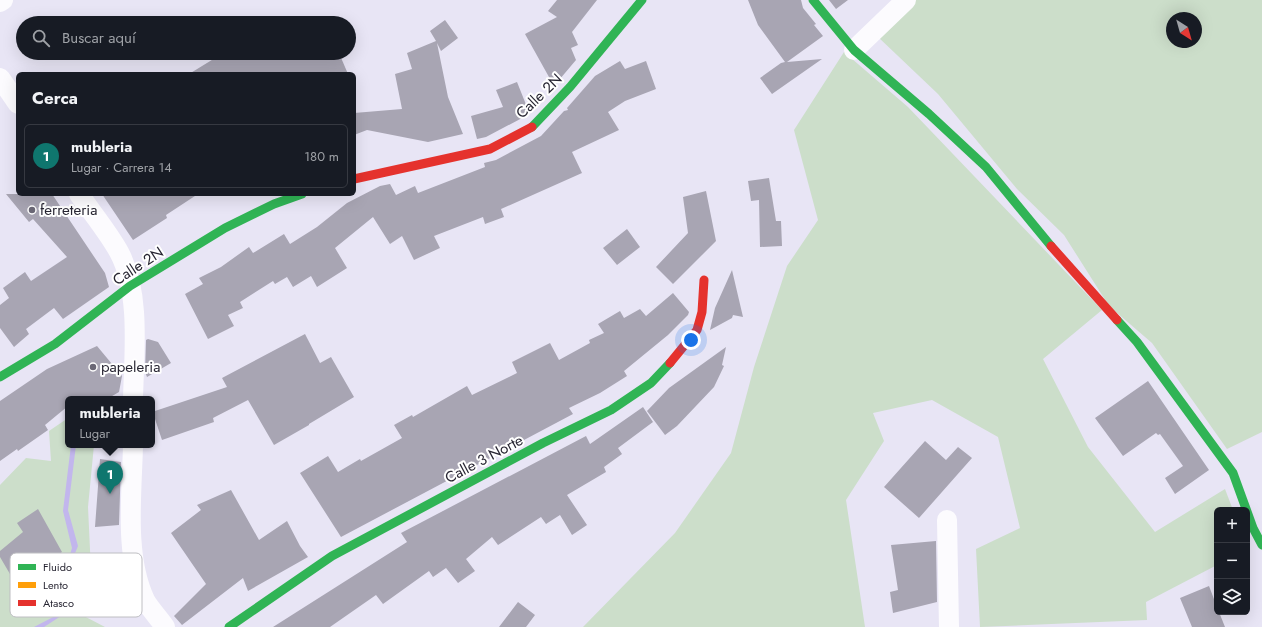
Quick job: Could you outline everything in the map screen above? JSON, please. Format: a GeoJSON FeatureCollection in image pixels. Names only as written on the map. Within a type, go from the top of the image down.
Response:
{"type":"FeatureCollection","features":[{"type":"Feature","properties":{"kind":"street","name":"Calle 2N"},"geometry":{"type":"LineString","coordinates":[[356,178],[490,149],[532,127],[570,87],[642,0]]}},
{"type":"Feature","properties":{"kind":"street"},"geometry":{"type":"LineString","coordinates":[[813,0],[854,50],[929,114],[986,167],[1047,242],[1137,342],[1233,473],[1242,489],[1252,524],[1262,545]]}},
{"type":"Feature","properties":{"kind":"street"},"geometry":{"type":"LineString","coordinates":[[854,50],[906,0]]}},
{"type":"Feature","properties":{"kind":"street"},"geometry":{"type":"LineString","coordinates":[[0,78],[16,101]]}},
{"type":"Feature","properties":{"kind":"street"},"geometry":{"type":"LineString","coordinates":[[80,196],[119,252],[130,286],[134,318],[133,396]]}},
{"type":"Feature","properties":{"kind":"street","name":"Calle 2N"},"geometry":{"type":"LineString","coordinates":[[0,378],[55,344],[130,286],[225,228],[274,204],[296,196]]}},
{"type":"Feature","properties":{"kind":"street","name":"Calle 3 Norte"},"geometry":{"type":"LineString","coordinates":[[229,627],[332,556],[543,443],[611,410],[651,383],[681,351],[697,330],[702,312],[704,280]]}},
{"type":"Feature","properties":{"kind":"street"},"geometry":{"type":"LineString","coordinates":[[133,448],[132,530],[134,553]]}},
{"type":"Feature","properties":{"kind":"street"},"geometry":{"type":"LineString","coordinates":[[947,520],[949,627]]}},
{"type":"Feature","properties":{"kind":"street"},"geometry":{"type":"LineString","coordinates":[[142,590],[145,600],[165,627]]}},
{"type":"Feature","properties":{"kind":"green space"},"geometry":{"type":"Polygon","coordinates":[[[910,0],[1262,0],[1262,432],[1227,449],[1152,343],[1109,306],[1064,235],[1017,189],[938,94],[877,36],[910,0]]]}},
{"type":"Feature","properties":{"kind":"green space"},"geometry":{"type":"Polygon","coordinates":[[[844,52],[908,107],[1102,310],[1043,359],[1088,447],[1155,532],[1225,489],[1232,507],[1214,507],[1214,567],[1146,602],[1147,620],[980,627],[976,549],[1020,528],[998,437],[932,400],[873,413],[884,441],[846,500],[865,627],[583,627],[675,533],[731,453],[754,367],[787,266],[818,220],[794,130],[844,52]]]}},
{"type":"Feature","properties":{"kind":"green space"},"geometry":{"type":"Polygon","coordinates":[[[65,420],[65,448],[94,448],[88,507],[90,553],[10,553],[10,617],[86,617],[105,627],[0,627],[0,485],[26,458],[51,461],[49,431],[65,420]]]}},
{"type":"Feature","properties":{"kind":"shaded area"},"geometry":{"type":"Polygon","coordinates":[[[71,448],[76,448],[68,510],[78,546],[75,553],[70,553],[72,548],[63,511],[71,448]]]}},
{"type":"Feature","properties":{"kind":"shaded area"},"geometry":{"type":"Polygon","coordinates":[[[53,617],[59,617],[44,627],[34,627],[53,617]]]}},
{"type":"Feature","properties":{"kind":"building"},"geometry":{"type":"Polygon","coordinates":[[[557,0],[597,0],[572,32],[578,45],[571,48],[576,60],[554,86],[525,34],[557,17],[548,11],[557,0]]]}},
{"type":"Feature","properties":{"kind":"building"},"geometry":{"type":"Polygon","coordinates":[[[748,0],[801,0],[803,8],[816,24],[814,25],[823,36],[787,62],[822,59],[772,94],[760,78],[781,63],[785,62],[758,25],[748,0]]]}},
{"type":"Feature","properties":{"kind":"building"},"geometry":{"type":"Polygon","coordinates":[[[829,0],[848,0],[836,9],[829,0]]]}},
{"type":"Feature","properties":{"kind":"building"},"geometry":{"type":"Polygon","coordinates":[[[445,20],[458,38],[441,51],[437,43],[448,97],[463,134],[428,142],[367,130],[356,134],[356,113],[402,109],[395,74],[412,69],[407,53],[436,41],[430,31],[445,20]]]}},
{"type":"Feature","properties":{"kind":"building"},"geometry":{"type":"Polygon","coordinates":[[[212,60],[342,60],[347,72],[192,72],[212,60]]]}},
{"type":"Feature","properties":{"kind":"building"},"geometry":{"type":"Polygon","coordinates":[[[620,61],[625,69],[646,61],[656,89],[625,101],[608,112],[619,130],[572,152],[582,173],[501,209],[504,217],[485,224],[483,217],[434,236],[440,248],[414,260],[402,236],[390,244],[373,217],[335,248],[347,268],[317,287],[311,276],[293,287],[287,277],[275,284],[273,281],[240,302],[243,308],[228,315],[234,326],[208,339],[185,294],[203,284],[199,278],[221,267],[249,247],[253,253],[284,234],[290,244],[317,227],[347,203],[380,186],[390,184],[396,195],[415,186],[418,193],[485,167],[484,163],[496,160],[541,136],[564,111],[568,110],[567,108],[595,76],[620,61]]]}},
{"type":"Feature","properties":{"kind":"building"},"geometry":{"type":"Polygon","coordinates":[[[517,82],[529,112],[524,117],[486,137],[477,139],[471,116],[503,107],[496,90],[517,82]]]}},
{"type":"Feature","properties":{"kind":"building"},"geometry":{"type":"Polygon","coordinates":[[[769,178],[776,221],[781,221],[782,246],[760,247],[759,200],[751,201],[748,181],[769,178]]]}},
{"type":"Feature","properties":{"kind":"building"},"geometry":{"type":"Polygon","coordinates":[[[706,191],[716,241],[673,284],[656,267],[688,233],[683,197],[706,191]]]}},
{"type":"Feature","properties":{"kind":"building"},"geometry":{"type":"Polygon","coordinates":[[[6,194],[16,194],[16,196],[53,196],[105,273],[109,287],[63,319],[54,308],[26,329],[29,334],[14,347],[0,328],[0,305],[9,298],[3,288],[25,272],[31,281],[67,257],[33,219],[29,222],[6,194]]]}},
{"type":"Feature","properties":{"kind":"building"},"geometry":{"type":"Polygon","coordinates":[[[103,196],[195,196],[166,215],[167,218],[133,240],[103,196]]]}},
{"type":"Feature","properties":{"kind":"building"},"geometry":{"type":"Polygon","coordinates":[[[627,229],[640,247],[617,265],[603,248],[627,229]]]}},
{"type":"Feature","properties":{"kind":"building"},"geometry":{"type":"Polygon","coordinates":[[[732,270],[743,317],[733,315],[732,318],[710,330],[715,308],[732,270]]]}},
{"type":"Feature","properties":{"kind":"building"},"geometry":{"type":"Polygon","coordinates":[[[673,293],[689,312],[688,315],[668,335],[624,371],[627,376],[600,393],[569,408],[573,414],[341,537],[300,473],[328,456],[338,472],[360,459],[361,461],[402,438],[394,425],[412,415],[413,417],[467,386],[472,395],[517,373],[512,362],[550,343],[559,360],[590,343],[589,340],[604,333],[598,324],[620,311],[624,318],[640,309],[646,316],[673,293]]]}},
{"type":"Feature","properties":{"kind":"building"},"geometry":{"type":"Polygon","coordinates":[[[305,334],[320,363],[331,357],[354,397],[274,445],[248,400],[213,418],[214,422],[162,440],[155,419],[155,411],[227,387],[222,378],[305,334]]]}},
{"type":"Feature","properties":{"kind":"building"},"geometry":{"type":"Polygon","coordinates":[[[148,339],[158,342],[171,363],[147,377],[145,372],[146,340],[148,339]]]}},
{"type":"Feature","properties":{"kind":"building"},"geometry":{"type":"Polygon","coordinates":[[[97,346],[122,376],[119,392],[112,396],[65,396],[65,408],[45,425],[48,430],[18,451],[17,449],[0,461],[0,401],[47,369],[97,346]]]}},
{"type":"Feature","properties":{"kind":"building"},"geometry":{"type":"Polygon","coordinates":[[[726,347],[722,365],[724,366],[714,387],[677,426],[665,435],[647,411],[669,388],[726,347]]]}},
{"type":"Feature","properties":{"kind":"building"},"geometry":{"type":"Polygon","coordinates":[[[1148,381],[1209,470],[1175,494],[1165,478],[1183,466],[1160,434],[1158,435],[1156,433],[1123,456],[1095,418],[1148,381]]]}},
{"type":"Feature","properties":{"kind":"building"},"geometry":{"type":"Polygon","coordinates":[[[643,407],[653,422],[618,448],[622,454],[604,467],[606,472],[567,495],[587,525],[572,535],[560,515],[546,524],[541,517],[498,545],[492,537],[466,559],[475,571],[458,583],[446,568],[433,577],[429,571],[383,604],[376,595],[330,627],[273,627],[407,542],[401,533],[586,436],[590,444],[643,407]]]}},
{"type":"Feature","properties":{"kind":"building"},"geometry":{"type":"Polygon","coordinates":[[[925,441],[946,460],[958,447],[972,458],[919,518],[884,487],[925,441]]]}},
{"type":"Feature","properties":{"kind":"building"},"geometry":{"type":"Polygon","coordinates":[[[100,459],[121,462],[119,525],[95,527],[100,459]]]}},
{"type":"Feature","properties":{"kind":"building"},"geometry":{"type":"Polygon","coordinates":[[[231,490],[259,540],[287,521],[300,546],[308,557],[248,591],[243,578],[182,625],[174,616],[206,584],[171,533],[201,510],[197,505],[231,490]]]}},
{"type":"Feature","properties":{"kind":"building"},"geometry":{"type":"Polygon","coordinates":[[[38,509],[62,552],[10,553],[10,574],[0,557],[0,551],[23,532],[17,523],[38,509]]]}},
{"type":"Feature","properties":{"kind":"building"},"geometry":{"type":"Polygon","coordinates":[[[936,541],[937,602],[893,613],[890,592],[898,590],[891,545],[936,541]]]}},
{"type":"Feature","properties":{"kind":"building"},"geometry":{"type":"Polygon","coordinates":[[[1209,586],[1214,599],[1214,615],[1220,615],[1225,627],[1192,627],[1180,598],[1209,586]]]}},
{"type":"Feature","properties":{"kind":"building"},"geometry":{"type":"Polygon","coordinates":[[[518,602],[535,615],[526,627],[499,627],[518,602]]]}},
{"type":"Feature","properties":{"kind":"traffic: fast"},"geometry":{"type":"LineString","coordinates":[[532,127],[570,87],[642,0]]}},
{"type":"Feature","properties":{"kind":"traffic: fast"},"geometry":{"type":"LineString","coordinates":[[813,0],[854,50],[929,114],[986,167],[1051,246]]}},
{"type":"Feature","properties":{"kind":"traffic: fast"},"geometry":{"type":"LineString","coordinates":[[0,377],[55,344],[130,286],[225,228],[274,204],[296,196]]}},
{"type":"Feature","properties":{"kind":"traffic: fast"},"geometry":{"type":"LineString","coordinates":[[1117,320],[1137,342],[1233,473],[1253,528],[1262,545]]}},
{"type":"Feature","properties":{"kind":"traffic: fast"},"geometry":{"type":"LineString","coordinates":[[229,627],[332,556],[543,443],[611,410],[651,383],[670,363]]}},
{"type":"Feature","properties":{"kind":"traffic: jam"},"geometry":{"type":"LineString","coordinates":[[356,179],[490,149],[532,127]]}},
{"type":"Feature","properties":{"kind":"traffic: jam"},"geometry":{"type":"LineString","coordinates":[[1051,246],[1117,320]]}},
{"type":"Feature","properties":{"kind":"traffic: jam"},"geometry":{"type":"LineString","coordinates":[[670,363],[697,330],[702,312],[704,280]]}},
{"type":"Feature","properties":{"kind":"place","name":"ferreteria"},"geometry":{"type":"Point","coordinates":[32,210]}},
{"type":"Feature","properties":{"kind":"place","name":"papeleria"},"geometry":{"type":"Point","coordinates":[93,367]}},
{"type":"Feature","properties":{"kind":"place","name":"mubleria"},"geometry":{"type":"Point","coordinates":[110,494]}}]}
